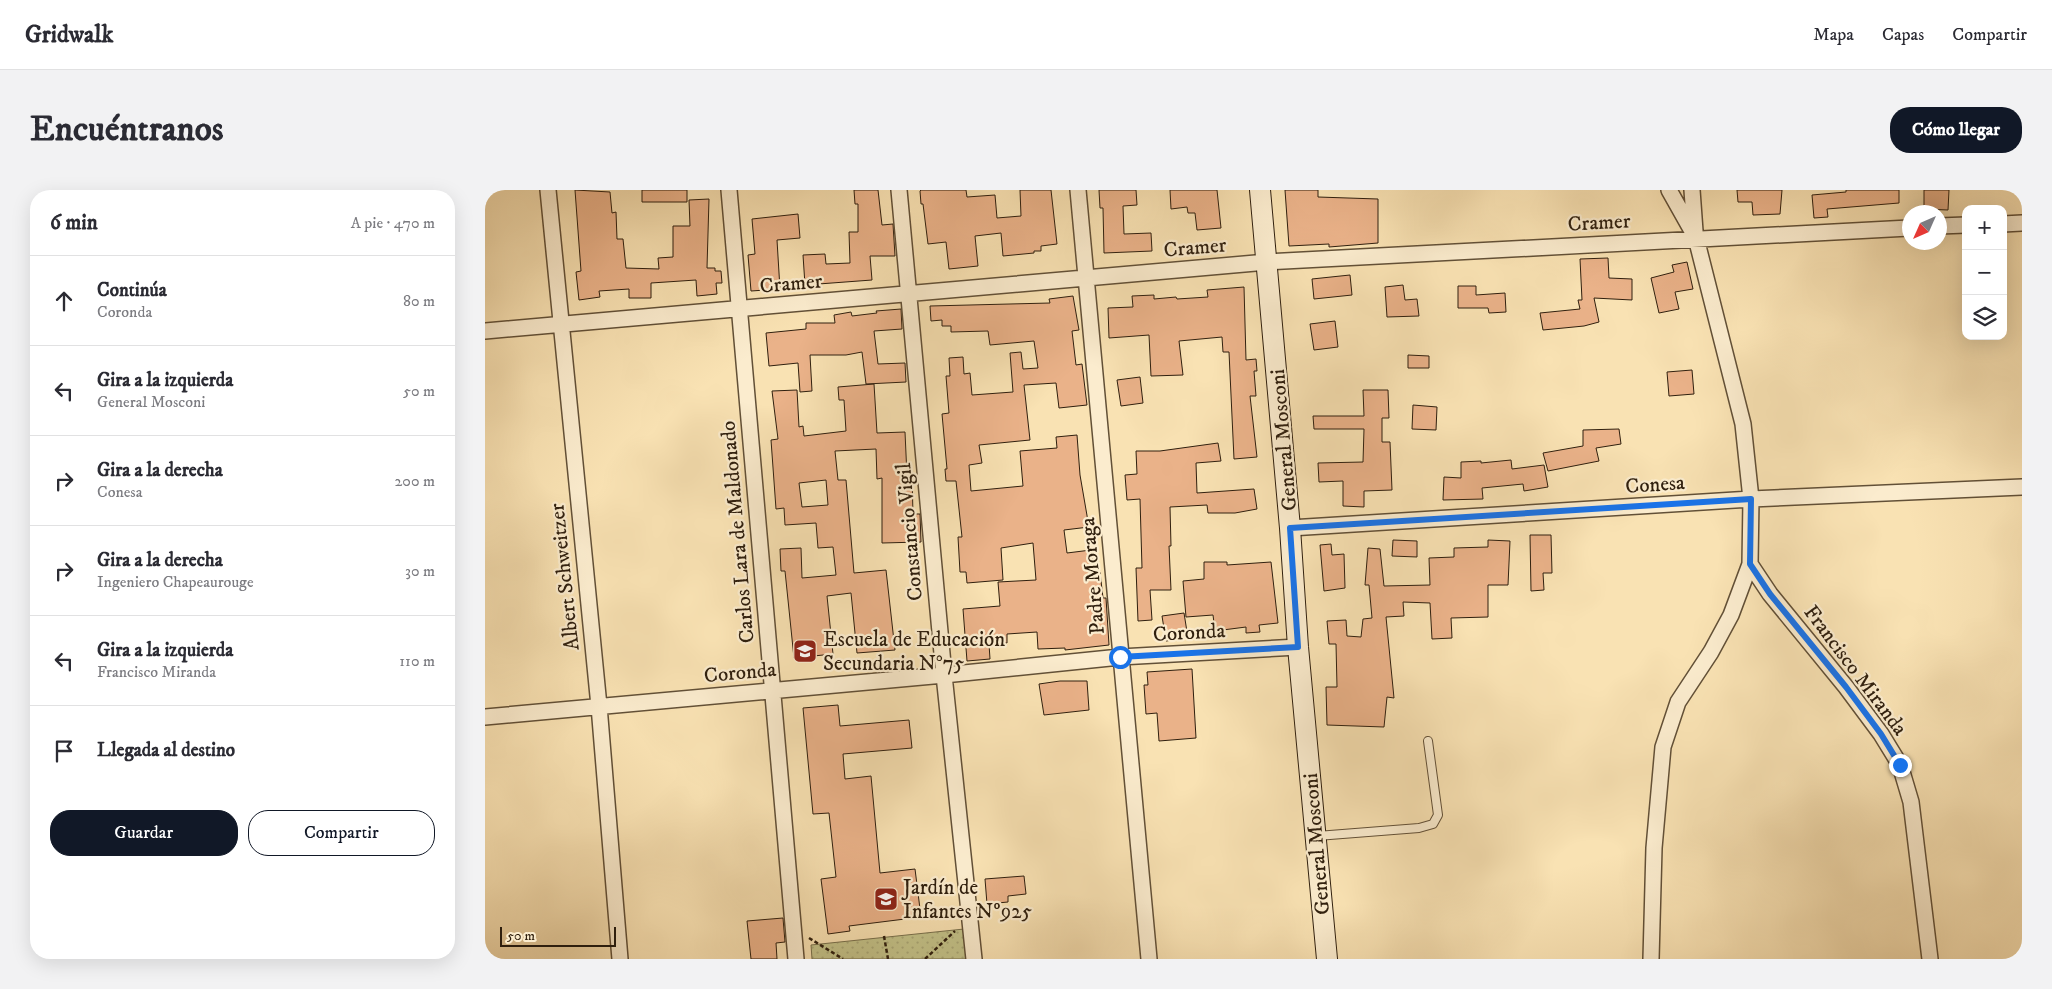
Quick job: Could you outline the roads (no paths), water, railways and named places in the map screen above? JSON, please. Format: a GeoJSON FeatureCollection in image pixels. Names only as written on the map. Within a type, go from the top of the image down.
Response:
{"type":"FeatureCollection","features":[{"type":"Feature","properties":{"kind":"street","name":"Albert Schweitzer"},"geometry":{"type":"LineString","coordinates":[[548,190],[599,706],[620,959]]}},
{"type":"Feature","properties":{"kind":"street","name":"Carlos Lara de Maldonado"},"geometry":{"type":"LineString","coordinates":[[729,190],[796,959]]}},
{"type":"Feature","properties":{"kind":"street","name":"Constancio Vigil"},"geometry":{"type":"LineString","coordinates":[[899,190],[945,675],[975,959]]}},
{"type":"Feature","properties":{"kind":"street","name":"Padre Moraga"},"geometry":{"type":"LineString","coordinates":[[1078,190],[1149,959]]}},
{"type":"Feature","properties":{"kind":"street","name":"General Mosconi"},"geometry":{"type":"LineString","coordinates":[[1260,190],[1290,528],[1298,647],[1327,959]]}},
{"type":"Feature","properties":{"kind":"street"},"geometry":{"type":"LineString","coordinates":[[1669,190],[1696,238]]}},
{"type":"Feature","properties":{"kind":"street"},"geometry":{"type":"LineString","coordinates":[[1651,959],[1654,848],[1663,747],[1678,702],[1711,652],[1727,622],[1750,564],[1751,499],[1743,424],[1696,238],[1692,190]]}},
{"type":"Feature","properties":{"kind":"street"},"geometry":{"type":"LineString","coordinates":[[2007,224],[2022,223]]}},
{"type":"Feature","properties":{"kind":"street"},"geometry":{"type":"LineString","coordinates":[[1947,226],[1962,225]]}},
{"type":"Feature","properties":{"kind":"street","name":"Cramer"},"geometry":{"type":"LineString","coordinates":[[485,330],[1267,262],[1902,228]]}},
{"type":"Feature","properties":{"kind":"street","name":"Conesa"},"geometry":{"type":"LineString","coordinates":[[1290,528],[1751,499],[2022,487]]}},
{"type":"Feature","properties":{"kind":"street","name":"Francisco Miranda"},"geometry":{"type":"LineString","coordinates":[[1750,564],[1770,594],[1846,687],[1881,734],[1900,765],[1911,802],[1930,959]]}},
{"type":"Feature","properties":{"kind":"street","name":"Coronda"},"geometry":{"type":"LineString","coordinates":[[485,717],[1120,657],[1298,647]]}},
{"type":"Feature","properties":{"kind":"lane"},"geometry":{"type":"LineString","coordinates":[[1315,836],[1419,828],[1433,824],[1439,815],[1428,741]]}},
{"type":"Feature","properties":{"kind":"place","name":"Escuela de Educación Secundaria N°75"},"geometry":{"type":"Point","coordinates":[805,651]}},
{"type":"Feature","properties":{"kind":"place","name":"Jardín de Infantes Nº925"},"geometry":{"type":"Point","coordinates":[886,899]}}]}
